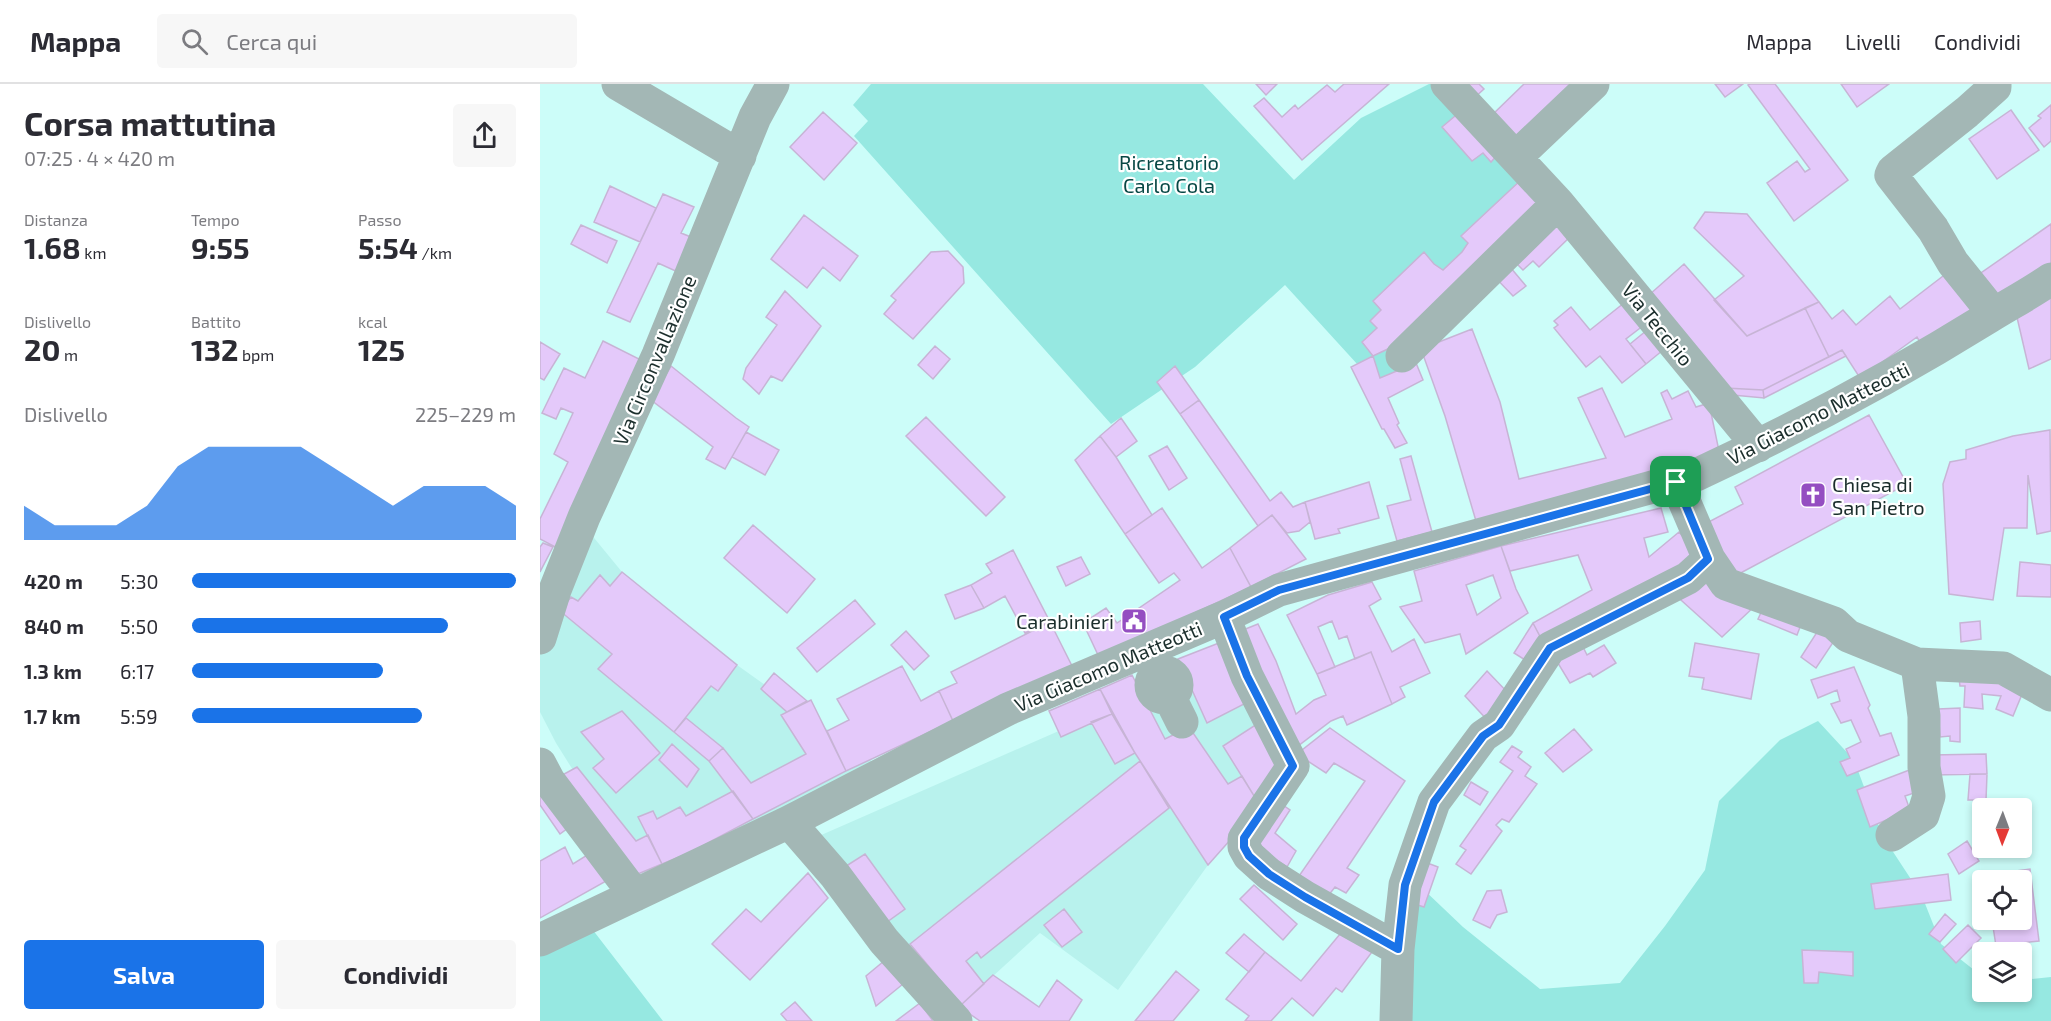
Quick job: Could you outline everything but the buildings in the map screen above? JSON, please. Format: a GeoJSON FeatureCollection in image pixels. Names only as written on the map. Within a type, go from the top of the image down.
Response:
{"type":"FeatureCollection","features":[{"type":"Feature","properties":{"kind":"street"},"geometry":{"type":"LineString","coordinates":[[618,84],[740,156]]}},
{"type":"Feature","properties":{"kind":"street","name":"Via Circonvallazione"},"geometry":{"type":"LineString","coordinates":[[540,638],[555,590],[584,517],[658,355],[755,117],[773,84]]}},
{"type":"Feature","properties":{"kind":"street","name":"Via Tecchio"},"geometry":{"type":"LineString","coordinates":[[1447,84],[1558,203],[1758,446]]}},
{"type":"Feature","properties":{"kind":"street"},"geometry":{"type":"LineString","coordinates":[[1516,157],[1593,84]]}},
{"type":"Feature","properties":{"kind":"street"},"geometry":{"type":"LineString","coordinates":[[1994,314],[1953,263],[1933,229],[1891,175],[1893,171],[1967,112],[1995,87],[1995,84]]}},
{"type":"Feature","properties":{"kind":"street"},"geometry":{"type":"LineString","coordinates":[[1402,356],[1558,203]]}},
{"type":"Feature","properties":{"kind":"street","name":"Via Giacomo Matteotti"},"geometry":{"type":"LineString","coordinates":[[540,940],[789,822],[1008,709],[1164,685],[1224,617],[1279,590],[1696,475],[1873,387],[2051,279]]}},
{"type":"Feature","properties":{"kind":"street"},"geometry":{"type":"LineString","coordinates":[[1676,482],[1708,559],[1726,584],[1834,623],[1848,636],[1917,664],[2003,668],[2051,695]]}},
{"type":"Feature","properties":{"kind":"street"},"geometry":{"type":"LineString","coordinates":[[1396,1021],[1398,949],[1405,885],[1434,802],[1483,736],[1499,725],[1550,648],[1688,578],[1708,559]]}},
{"type":"Feature","properties":{"kind":"street"},"geometry":{"type":"LineString","coordinates":[[1224,617],[1247,676],[1293,766],[1244,838],[1244,847],[1249,856],[1269,874],[1398,949]]}},
{"type":"Feature","properties":{"kind":"street"},"geometry":{"type":"LineString","coordinates":[[1892,835],[1923,816],[1929,796],[1924,767],[1924,716],[1917,664]]}},
{"type":"Feature","properties":{"kind":"street"},"geometry":{"type":"LineString","coordinates":[[540,764],[549,781],[635,895]]}},
{"type":"Feature","properties":{"kind":"street"},"geometry":{"type":"LineString","coordinates":[[789,822],[836,875],[885,941],[956,1021]]}},
{"type":"Feature","properties":{"kind":"shaded area"},"geometry":{"type":"Polygon","coordinates":[[[581,522],[622,572],[737,665],[876,764],[647,876],[618,842],[556,743],[540,712],[540,640],[581,522]]]}},
{"type":"Feature","properties":{"kind":"shaded area"},"geometry":{"type":"Polygon","coordinates":[[[1232,655],[1286,766],[1208,865],[1118,990],[1040,933],[957,1009],[819,836],[1232,655]]]}},
{"type":"Feature","properties":{"kind":"green space","name":"Ricreatorio Carlo Cola"},"geometry":{"type":"Polygon","coordinates":[[[871,84],[1203,84],[1294,180],[1361,118],[1433,84],[1561,223],[1379,388],[1285,285],[1195,367],[1111,424],[854,136],[868,121],[853,105],[871,84]]]}},
{"type":"Feature","properties":{"kind":"green space"},"geometry":{"type":"Polygon","coordinates":[[[1818,721],[1854,760],[1882,835],[1922,896],[1941,944],[1972,968],[1972,1002],[2032,1002],[2032,979],[2051,977],[2051,1021],[1389,1021],[1422,888],[1463,927],[1540,989],[1620,983],[1705,870],[1719,801],[1780,740],[1818,721]]]}},
{"type":"Feature","properties":{"kind":"green space"},"geometry":{"type":"Polygon","coordinates":[[[589,925],[663,1021],[540,1021],[540,950],[589,925]]]}},
{"type":"Feature","properties":{"kind":"place","name":"Chiesa di San Pietro"},"geometry":{"type":"Point","coordinates":[1813,495]}},
{"type":"Feature","properties":{"kind":"place","name":"Carabinieri"},"geometry":{"type":"Point","coordinates":[1134,621]}},
{"type":"Feature","properties":{"kind":"route"},"geometry":{"type":"LineString","coordinates":[[1676,482],[1708,559],[1688,578],[1550,648],[1499,725],[1483,736],[1434,802],[1405,885],[1398,949],[1305,897],[1269,874],[1249,856],[1244,847],[1244,838],[1293,766],[1247,676],[1224,617],[1279,590],[1676,482]]}}]}
